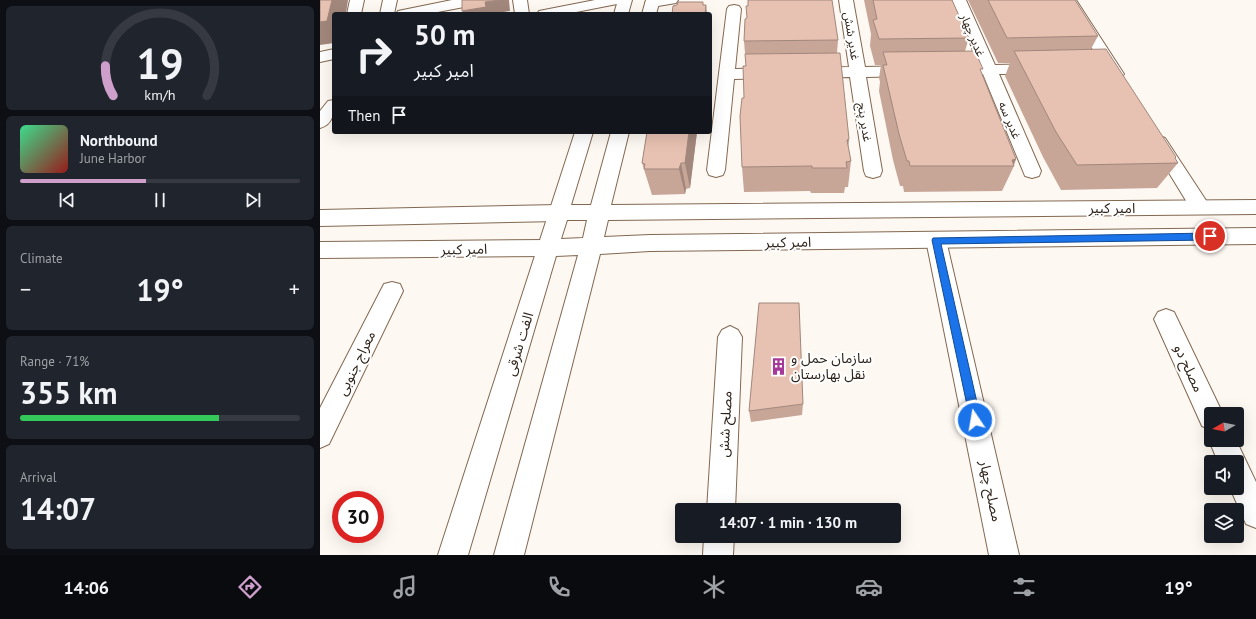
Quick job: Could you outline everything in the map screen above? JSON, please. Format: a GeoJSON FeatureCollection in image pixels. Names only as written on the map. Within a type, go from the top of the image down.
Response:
{"type":"FeatureCollection","features":[{"type":"Feature","properties":{"kind":"street"},"geometry":{"type":"LineString","coordinates":[[354,12],[357,0]]}},
{"type":"Feature","properties":{"kind":"street"},"geometry":{"type":"LineString","coordinates":[[387,12],[390,0]]}},
{"type":"Feature","properties":{"kind":"street"},"geometry":{"type":"LineString","coordinates":[[414,12],[459,4],[459,0]]}},
{"type":"Feature","properties":{"kind":"street"},"geometry":{"type":"LineString","coordinates":[[520,0],[522,12]]}},
{"type":"Feature","properties":{"kind":"street"},"geometry":{"type":"LineString","coordinates":[[554,12],[617,0]]}},
{"type":"Feature","properties":{"kind":"street"},"geometry":{"type":"LineString","coordinates":[[622,12],[625,0]]}},
{"type":"Feature","properties":{"kind":"street"},"geometry":{"type":"LineString","coordinates":[[651,6],[671,0]]}},
{"type":"Feature","properties":{"kind":"street","name":"غدیر شش"},"geometry":{"type":"LineString","coordinates":[[846,0],[858,72]]}},
{"type":"Feature","properties":{"kind":"street","name":"غدیر چهار"},"geometry":{"type":"LineString","coordinates":[[959,0],[988,70]]}},
{"type":"Feature","properties":{"kind":"street"},"geometry":{"type":"LineString","coordinates":[[1069,0],[1104,68],[1124,88]]}},
{"type":"Feature","properties":{"kind":"street"},"geometry":{"type":"LineString","coordinates":[[716,170],[734,9]]}},
{"type":"Feature","properties":{"kind":"street"},"geometry":{"type":"LineString","coordinates":[[320,56],[332,54]]}},
{"type":"Feature","properties":{"kind":"street"},"geometry":{"type":"LineString","coordinates":[[727,74],[1050,69]]}},
{"type":"Feature","properties":{"kind":"street","name":"غدیر سه"},"geometry":{"type":"LineString","coordinates":[[988,70],[1032,171]]}},
{"type":"Feature","properties":{"kind":"street","name":"غدیر پنج"},"geometry":{"type":"LineString","coordinates":[[858,72],[873,171]]}},
{"type":"Feature","properties":{"kind":"street"},"geometry":{"type":"LineString","coordinates":[[320,122],[332,107]]}},
{"type":"Feature","properties":{"kind":"street"},"geometry":{"type":"LineString","coordinates":[[1150,127],[1200,207]]}},
{"type":"Feature","properties":{"kind":"street","name":"الفت شرقی"},"geometry":{"type":"LineString","coordinates":[[453,555],[583,134]]}},
{"type":"Feature","properties":{"kind":"street"},"geometry":{"type":"LineString","coordinates":[[509,555],[619,134]]}},
{"type":"Feature","properties":{"kind":"street","name":"امیر کبیر"},"geometry":{"type":"LineString","coordinates":[[320,218],[599,212],[1256,207]]}},
{"type":"Feature","properties":{"kind":"street","name":"امیر کبیر"},"geometry":{"type":"LineString","coordinates":[[320,250],[549,248],[650,244],[1256,236]]}},
{"type":"Feature","properties":{"kind":"street","name":"مصلح چهار"},"geometry":{"type":"LineString","coordinates":[[936,240],[1004,555]]}},
{"type":"Feature","properties":{"kind":"street","name":"معراج جنوبی"},"geometry":{"type":"LineString","coordinates":[[320,436],[392,291]]}},
{"type":"Feature","properties":{"kind":"street","name":"مصلح دو"},"geometry":{"type":"LineString","coordinates":[[1166,320],[1206,407]]}},
{"type":"Feature","properties":{"kind":"street","name":"مصلح شش"},"geometry":{"type":"LineString","coordinates":[[721,503],[730,337]]}},
{"type":"Feature","properties":{"kind":"street"},"geometry":{"type":"LineString","coordinates":[[1244,488],[1256,514]]}},
{"type":"Feature","properties":{"kind":"street"},"geometry":{"type":"LineString","coordinates":[[718,555],[719,543]]}},
{"type":"Feature","properties":{"kind":"building"},"geometry":{"type":"Polygon","coordinates":[[[320,0],[332,0],[327,21],[320,22],[320,0]]]}},
{"type":"Feature","properties":{"kind":"building"},"geometry":{"type":"Polygon","coordinates":[[[462,0],[500,0],[485,2],[486,7],[462,11],[462,0]]]}},
{"type":"Feature","properties":{"kind":"building"},"geometry":{"type":"Polygon","coordinates":[[[748,0],[832,0],[838,40],[744,41],[745,19],[747,18],[746,6],[748,6],[748,0]]]}},
{"type":"Feature","properties":{"kind":"building"},"geometry":{"type":"Polygon","coordinates":[[[873,0],[952,0],[969,38],[879,39],[873,20],[877,19],[873,0]]]}},
{"type":"Feature","properties":{"kind":"building"},"geometry":{"type":"Polygon","coordinates":[[[988,0],[1075,0],[1098,36],[1007,38],[988,0]]]}},
{"type":"Feature","properties":{"kind":"building"},"geometry":{"type":"Polygon","coordinates":[[[678,2],[703,2],[703,5],[706,5],[705,12],[672,12],[673,6],[677,5],[678,2]]]}},
{"type":"Feature","properties":{"kind":"building"},"geometry":{"type":"Polygon","coordinates":[[[1106,49],[1176,157],[1175,158],[1178,163],[1077,165],[1056,132],[1014,51],[1106,49]]]}},
{"type":"Feature","properties":{"kind":"building"},"geometry":{"type":"Polygon","coordinates":[[[975,51],[983,69],[980,69],[1016,159],[1012,160],[1014,166],[910,166],[909,161],[907,161],[899,134],[883,65],[887,65],[883,52],[975,51]]]}},
{"type":"Feature","properties":{"kind":"building"},"geometry":{"type":"Polygon","coordinates":[[[840,53],[849,139],[847,140],[851,161],[846,162],[847,168],[812,168],[812,166],[742,167],[740,116],[742,98],[744,98],[743,66],[746,66],[745,54],[840,53]]]}},
{"type":"Feature","properties":{"kind":"building"},"geometry":{"type":"Polygon","coordinates":[[[647,134],[689,134],[685,163],[681,163],[679,169],[644,169],[645,164],[642,163],[647,134]]]}},
{"type":"Feature","properties":{"kind":"building","name":"سازمان حمل و نقل بهارستان"},"geometry":{"type":"Polygon","coordinates":[[[759,303],[799,303],[803,404],[749,411],[759,303]]]}},
{"type":"Feature","properties":{"kind":"place","name":"سازمان حمل و نقل بهارستان"},"geometry":{"type":"Point","coordinates":[778,366]}},
{"type":"Feature","properties":{"kind":"route"},"geometry":{"type":"LineString","coordinates":[[975,420],[936,240],[1210,236]]}}]}
